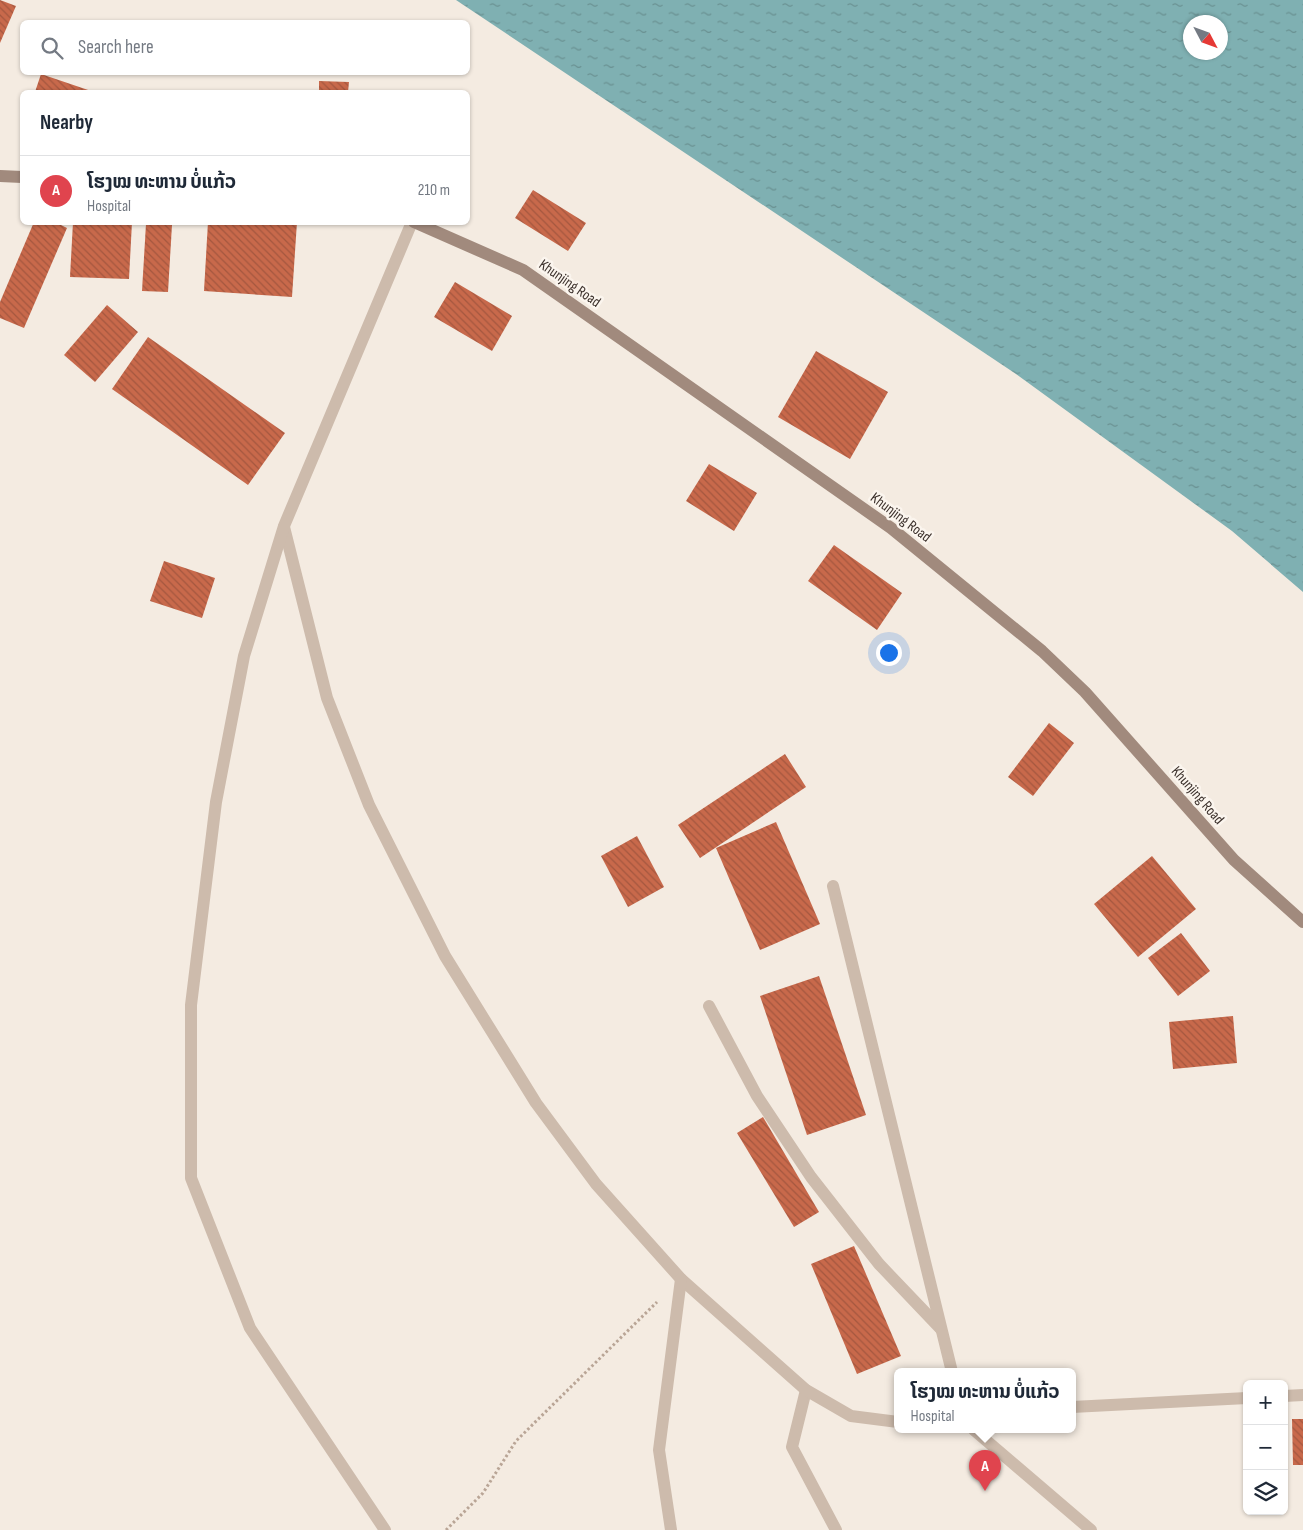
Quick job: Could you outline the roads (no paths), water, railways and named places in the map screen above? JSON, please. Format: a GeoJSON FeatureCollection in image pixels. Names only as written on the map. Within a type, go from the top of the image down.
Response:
{"type":"FeatureCollection","features":[{"type":"Feature","properties":{"kind":"main road"},"geometry":{"type":"LineString","coordinates":[[0,176],[20,177]]}},
{"type":"Feature","properties":{"kind":"main road","name":"Khunjing Road"},"geometry":{"type":"LineString","coordinates":[[420,225],[523,270],[891,528],[1042,651],[1078,685],[1234,860],[1303,922]]}},
{"type":"Feature","properties":{"kind":"street"},"geometry":{"type":"LineString","coordinates":[[385,1530],[250,1328],[191,1178],[191,1005],[216,802],[244,656],[284,526],[412,225]]}},
{"type":"Feature","properties":{"kind":"street"},"geometry":{"type":"LineString","coordinates":[[284,526],[327,698],[369,805],[444,956],[536,1103],[596,1184],[681,1279],[806,1390],[851,1416],[894,1421]]}},
{"type":"Feature","properties":{"kind":"street"},"geometry":{"type":"LineString","coordinates":[[833,886],[951,1368]]}},
{"type":"Feature","properties":{"kind":"street"},"geometry":{"type":"LineString","coordinates":[[709,1006],[757,1096],[811,1177],[879,1264],[941,1329]]}},
{"type":"Feature","properties":{"kind":"street"},"geometry":{"type":"LineString","coordinates":[[671,1530],[658,1450],[681,1279]]}},
{"type":"Feature","properties":{"kind":"street"},"geometry":{"type":"LineString","coordinates":[[806,1390],[792,1448],[836,1530]]}},
{"type":"Feature","properties":{"kind":"street"},"geometry":{"type":"LineString","coordinates":[[1288,1396],[1303,1395]]}},
{"type":"Feature","properties":{"kind":"street"},"geometry":{"type":"LineString","coordinates":[[1076,1407],[1243,1398]]}},
{"type":"Feature","properties":{"kind":"street"},"geometry":{"type":"LineString","coordinates":[[978,1433],[1091,1530]]}},
{"type":"Feature","properties":{"kind":"water"},"geometry":{"type":"Polygon","coordinates":[[[456,0],[1303,0],[1303,592],[1232,531],[1016,374],[456,0]]]}},
{"type":"Feature","properties":{"kind":"place","name":"ໂຮງໝ ທະຫານ ບໍ່ແກ້ວ"},"geometry":{"type":"Point","coordinates":[985,1491]}}]}
